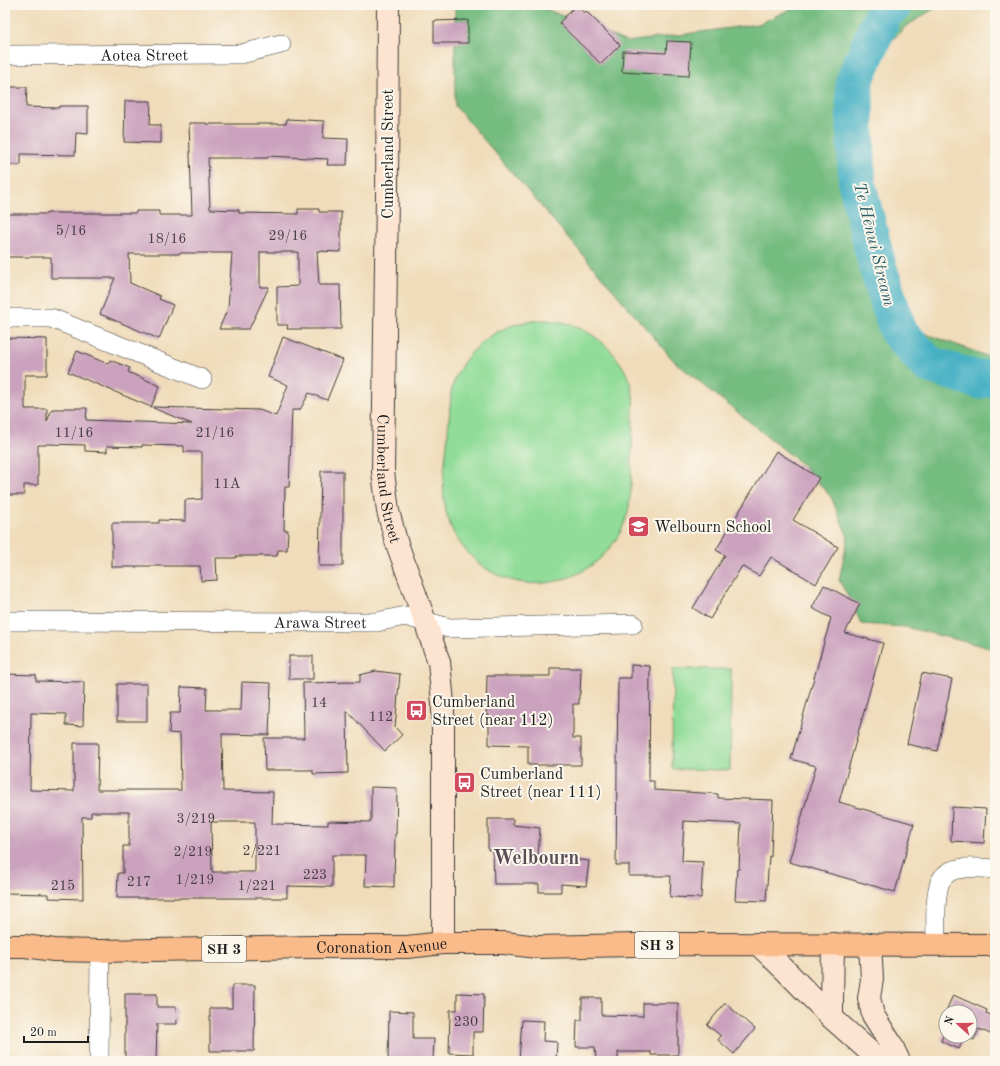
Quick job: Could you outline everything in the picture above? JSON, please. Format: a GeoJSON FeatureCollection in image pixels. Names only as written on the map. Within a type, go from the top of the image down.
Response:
{"type":"FeatureCollection","features":[{"type":"Feature","properties":{"kind":"highway","name":"Coronation Avenue"},"geometry":{"type":"LineString","coordinates":[[5,946],[25,946],[54,950],[100,951],[310,947],[406,947],[443,943],[505,943],[537,947],[684,944],[870,944]]}},
{"type":"Feature","properties":{"kind":"highway","name":"SH 3"},"geometry":{"type":"LineString","coordinates":[[870,944],[995,945]]}},
{"type":"Feature","properties":{"kind":"main road","name":"Cumberland Street"},"geometry":{"type":"LineString","coordinates":[[388,5],[383,472],[388,511],[396,541],[439,662],[443,703],[443,943]]}},
{"type":"Feature","properties":{"kind":"main road"},"geometry":{"type":"LineString","coordinates":[[758,944],[832,1018],[879,1060],[884,1061]]}},
{"type":"Feature","properties":{"kind":"main road"},"geometry":{"type":"LineString","coordinates":[[832,1018],[833,944]]}},
{"type":"Feature","properties":{"kind":"main road"},"geometry":{"type":"LineString","coordinates":[[870,944],[872,979],[869,998],[872,1014],[890,1042],[899,1061]]}},
{"type":"Feature","properties":{"kind":"street","name":"Aotea Street"},"geometry":{"type":"LineString","coordinates":[[5,55],[241,54],[281,44]]}},
{"type":"Feature","properties":{"kind":"street"},"geometry":{"type":"LineString","coordinates":[[5,318],[52,318],[202,379]]}},
{"type":"Feature","properties":{"kind":"street","name":"Arawa Street"},"geometry":{"type":"LineString","coordinates":[[5,621],[377,622],[405,616],[449,628],[633,624]]}},
{"type":"Feature","properties":{"kind":"street"},"geometry":{"type":"LineString","coordinates":[[936,944],[936,914],[940,880],[950,872],[959,869],[995,869]]}},
{"type":"Feature","properties":{"kind":"street"},"geometry":{"type":"LineString","coordinates":[[99,1061],[100,951]]}},
{"type":"Feature","properties":{"kind":"green space"},"geometry":{"type":"Polygon","coordinates":[[[455,5],[536,5],[627,42],[759,24],[799,5],[940,5],[905,27],[866,67],[857,120],[867,202],[892,286],[918,331],[995,359],[995,649],[905,627],[861,624],[855,609],[839,580],[848,537],[831,497],[803,465],[674,361],[455,106],[455,5]]]}},
{"type":"Feature","properties":{"kind":"green space"},"geometry":{"type":"Polygon","coordinates":[[[547,320],[566,323],[589,333],[610,350],[625,371],[633,395],[631,493],[624,524],[616,540],[592,565],[577,574],[561,580],[544,583],[526,583],[511,580],[482,566],[470,556],[460,543],[452,530],[447,515],[443,492],[444,472],[452,388],[467,357],[493,334],[503,329],[530,321],[547,320]]]}},
{"type":"Feature","properties":{"kind":"green space"},"geometry":{"type":"Polygon","coordinates":[[[673,669],[731,669],[730,770],[672,769],[673,669]]]}},
{"type":"Feature","properties":{"kind":"building"},"geometry":{"type":"Polygon","coordinates":[[[576,5],[584,13],[586,11],[620,45],[601,64],[559,23],[576,5]]]}},
{"type":"Feature","properties":{"kind":"building"},"geometry":{"type":"Polygon","coordinates":[[[468,20],[468,43],[434,43],[434,21],[468,20]]]}},
{"type":"Feature","properties":{"kind":"building"},"geometry":{"type":"Polygon","coordinates":[[[667,41],[691,42],[689,76],[622,72],[623,51],[666,53],[667,41]]]}},
{"type":"Feature","properties":{"kind":"building"},"geometry":{"type":"Polygon","coordinates":[[[7,87],[27,87],[26,107],[59,108],[59,106],[88,106],[88,134],[76,133],[75,155],[21,154],[21,165],[5,165],[5,107],[7,87]]]}},
{"type":"Feature","properties":{"kind":"building"},"geometry":{"type":"Polygon","coordinates":[[[125,101],[151,101],[150,125],[161,125],[161,143],[124,142],[125,101]]]}},
{"type":"Feature","properties":{"kind":"building"},"geometry":{"type":"Polygon","coordinates":[[[287,119],[324,121],[323,138],[348,139],[347,165],[327,165],[328,159],[268,156],[268,158],[208,158],[210,209],[239,210],[239,213],[298,214],[298,209],[319,209],[319,212],[341,212],[341,252],[317,251],[319,285],[340,285],[341,329],[287,329],[288,325],[277,325],[277,287],[298,286],[298,252],[260,252],[260,287],[269,287],[249,329],[219,329],[228,308],[232,253],[129,254],[130,283],[160,296],[159,299],[173,305],[159,339],[100,314],[115,278],[51,278],[51,257],[5,257],[5,214],[136,213],[136,211],[159,211],[159,215],[192,215],[189,123],[286,124],[287,119]]]}},
{"type":"Feature","properties":{"kind":"building"},"geometry":{"type":"Polygon","coordinates":[[[283,337],[343,360],[327,400],[309,393],[300,410],[292,410],[289,487],[285,487],[284,530],[288,530],[287,550],[278,550],[277,556],[236,556],[236,558],[216,558],[217,580],[201,581],[200,566],[112,567],[112,523],[159,523],[159,520],[185,521],[185,500],[202,499],[202,452],[184,452],[184,446],[107,446],[107,452],[85,451],[85,445],[38,445],[38,485],[24,485],[24,495],[5,495],[5,338],[47,339],[47,375],[25,375],[25,409],[47,409],[47,422],[52,409],[87,408],[86,420],[192,424],[153,407],[259,410],[276,416],[288,385],[268,377],[283,337]]]}},
{"type":"Feature","properties":{"kind":"building"},"geometry":{"type":"Polygon","coordinates":[[[77,351],[108,364],[110,360],[130,368],[128,372],[160,386],[151,407],[68,372],[77,351]]]}},
{"type":"Feature","properties":{"kind":"building"},"geometry":{"type":"Polygon","coordinates":[[[776,451],[819,478],[793,520],[838,547],[816,584],[771,557],[759,576],[742,566],[710,619],[693,608],[725,555],[716,550],[776,451]]]}},
{"type":"Feature","properties":{"kind":"building"},"geometry":{"type":"Polygon","coordinates":[[[321,471],[343,471],[343,566],[319,566],[321,471]]]}},
{"type":"Feature","properties":{"kind":"building"},"geometry":{"type":"Polygon","coordinates":[[[824,585],[860,604],[845,633],[883,643],[839,802],[914,824],[895,892],[789,862],[816,766],[791,759],[831,618],[812,608],[824,585]]]}},
{"type":"Feature","properties":{"kind":"building"},"geometry":{"type":"Polygon","coordinates":[[[289,656],[313,656],[313,679],[289,679],[289,656]]]}},
{"type":"Feature","properties":{"kind":"building"},"geometry":{"type":"Polygon","coordinates":[[[631,665],[650,666],[649,781],[654,781],[654,790],[718,794],[718,798],[773,800],[771,857],[769,856],[766,901],[735,900],[737,869],[739,869],[741,824],[684,821],[682,861],[703,862],[701,898],[670,897],[671,876],[629,876],[629,865],[616,865],[618,678],[631,678],[631,665]]]}},
{"type":"Feature","properties":{"kind":"building"},"geometry":{"type":"Polygon","coordinates":[[[550,668],[581,668],[579,704],[573,704],[573,738],[581,738],[581,765],[528,765],[528,746],[489,745],[489,715],[486,715],[487,676],[550,676],[550,668]]]}},
{"type":"Feature","properties":{"kind":"building"},"geometry":{"type":"Polygon","coordinates":[[[376,671],[400,674],[395,727],[402,735],[385,751],[347,711],[348,773],[313,774],[313,770],[265,770],[264,738],[304,738],[303,683],[360,682],[360,675],[376,671]]]}},
{"type":"Feature","properties":{"kind":"building"},"geometry":{"type":"Polygon","coordinates":[[[922,673],[952,679],[937,751],[907,744],[922,673]]]}},
{"type":"Feature","properties":{"kind":"building"},"geometry":{"type":"Polygon","coordinates":[[[5,674],[36,675],[36,681],[84,682],[83,726],[66,725],[66,714],[31,713],[30,790],[74,791],[74,743],[98,743],[97,790],[181,790],[180,734],[169,733],[170,713],[180,713],[181,687],[207,688],[206,710],[241,710],[242,682],[271,683],[269,735],[222,734],[223,791],[273,792],[272,824],[328,825],[328,821],[371,822],[371,787],[397,788],[394,887],[365,886],[366,855],[332,855],[332,887],[287,886],[287,898],[117,898],[118,873],[123,873],[123,846],[129,846],[129,812],[91,812],[91,817],[82,817],[83,899],[48,898],[48,894],[5,893],[5,674]],[[211,822],[212,872],[255,872],[255,822],[211,822]]]}},
{"type":"Feature","properties":{"kind":"building"},"geometry":{"type":"Polygon","coordinates":[[[117,684],[147,684],[147,721],[117,721],[117,684]]]}},
{"type":"Feature","properties":{"kind":"building"},"geometry":{"type":"Polygon","coordinates":[[[952,807],[986,809],[984,843],[951,841],[952,807]]]}},
{"type":"Feature","properties":{"kind":"building"},"geometry":{"type":"Polygon","coordinates":[[[488,819],[513,819],[513,825],[540,828],[538,855],[589,861],[586,886],[561,884],[561,892],[539,892],[539,884],[494,884],[493,850],[488,850],[488,819]]]}},
{"type":"Feature","properties":{"kind":"building"},"geometry":{"type":"Polygon","coordinates":[[[232,985],[255,985],[254,1051],[210,1051],[210,1008],[232,1008],[232,985]]]}},
{"type":"Feature","properties":{"kind":"building"},"geometry":{"type":"Polygon","coordinates":[[[457,993],[484,994],[483,1032],[473,1032],[473,1054],[449,1053],[450,1010],[457,1010],[457,993]]]}},
{"type":"Feature","properties":{"kind":"building"},"geometry":{"type":"Polygon","coordinates":[[[125,994],[157,994],[157,1007],[176,1007],[177,1024],[157,1024],[156,1061],[125,1061],[125,994]]]}},
{"type":"Feature","properties":{"kind":"building"},"geometry":{"type":"Polygon","coordinates":[[[953,995],[973,1004],[949,1004],[953,995]]]}},
{"type":"Feature","properties":{"kind":"building"},"geometry":{"type":"Polygon","coordinates":[[[582,998],[601,998],[601,1015],[643,1016],[643,1003],[678,1003],[678,1055],[651,1055],[651,1052],[618,1052],[618,1061],[596,1061],[595,1047],[576,1047],[577,1020],[582,1020],[582,998]]]}},
{"type":"Feature","properties":{"kind":"building"},"geometry":{"type":"Polygon","coordinates":[[[725,1003],[755,1029],[734,1054],[718,1040],[721,1036],[707,1025],[725,1003]]]}},
{"type":"Feature","properties":{"kind":"building"},"geometry":{"type":"Polygon","coordinates":[[[978,1006],[987,1010],[986,1013],[995,1017],[995,1036],[979,1029],[978,1031],[978,1006]]]}},
{"type":"Feature","properties":{"kind":"building"},"geometry":{"type":"Polygon","coordinates":[[[389,1011],[413,1012],[413,1039],[434,1039],[433,1061],[388,1061],[389,1011]]]}},
{"type":"Feature","properties":{"kind":"building"},"geometry":{"type":"Polygon","coordinates":[[[522,1020],[544,1021],[543,1041],[557,1042],[556,1061],[519,1061],[522,1020]]]}},
{"type":"Feature","properties":{"kind":"building"},"geometry":{"type":"Polygon","coordinates":[[[948,1044],[961,1044],[959,1049],[948,1044]]]}},
{"type":"Feature","properties":{"kind":"waterway","name":"Te Hēnui Stream"},"geometry":{"type":"LineString","coordinates":[[893,5],[885,10],[854,82],[857,184],[877,264],[898,331],[928,364],[978,380],[995,377]]}},
{"type":"Feature","properties":{"kind":"place","name":"Welbourn School"},"geometry":{"type":"Point","coordinates":[638,526]}},
{"type":"Feature","properties":{"kind":"place","name":"Cumberland Street (near 112)"},"geometry":{"type":"Point","coordinates":[416,710]}},
{"type":"Feature","properties":{"kind":"place","name":"Cumberland Street (near 111)"},"geometry":{"type":"Point","coordinates":[464,782]}},
{"type":"Feature","properties":{"kind":"district","name":"Welbourn"},"geometry":{"type":"Point","coordinates":[536,857]}}]}
